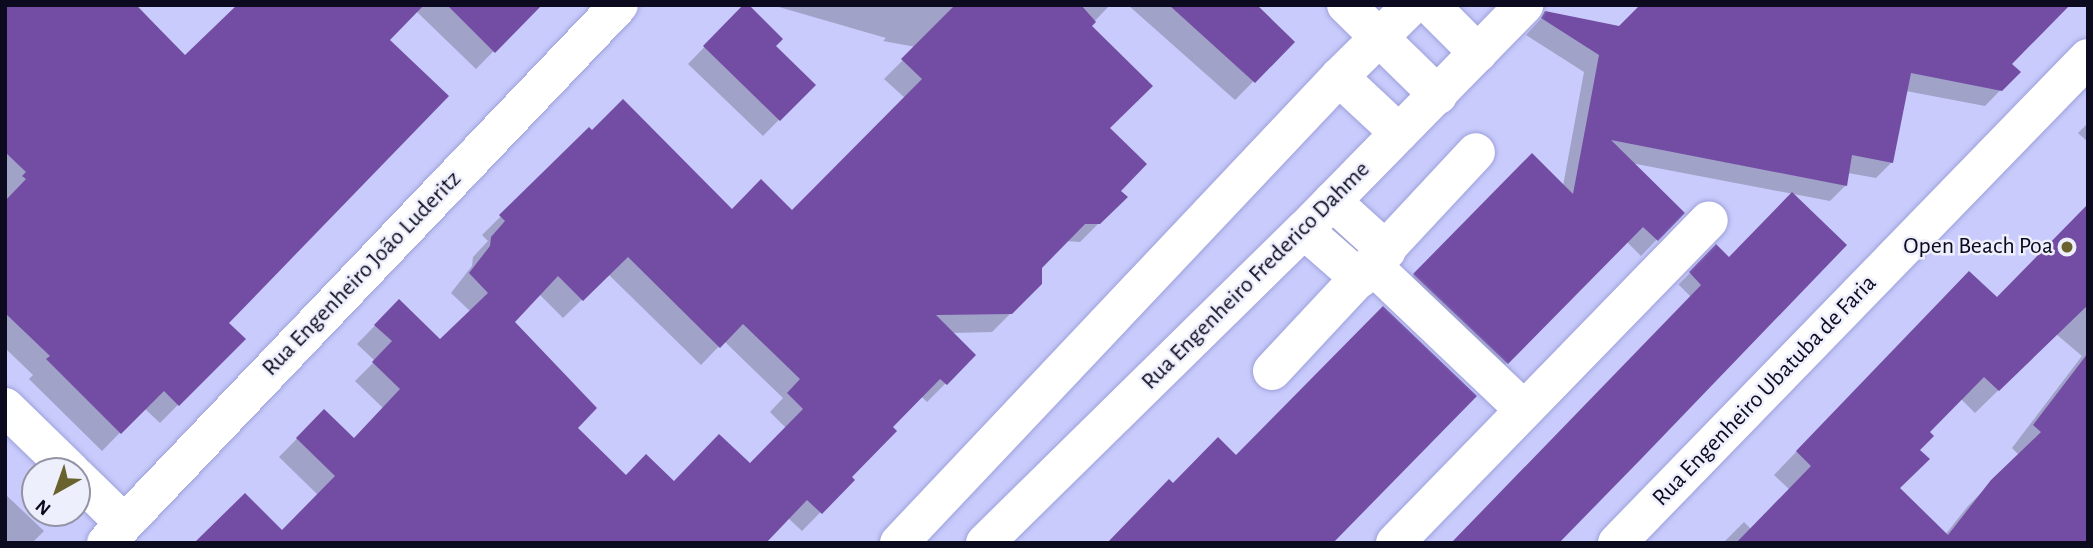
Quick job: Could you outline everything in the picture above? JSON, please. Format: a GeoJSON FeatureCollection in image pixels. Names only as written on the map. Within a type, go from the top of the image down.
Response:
{"type":"FeatureCollection","features":[{"type":"Feature","properties":{"kind":"street","name":"Rua Engenheiro João Luderitz"},"geometry":{"type":"LineString","coordinates":[[115,533],[619,5]]}},
{"type":"Feature","properties":{"kind":"street"},"geometry":{"type":"LineString","coordinates":[[1346,5],[1438,95]]}},
{"type":"Feature","properties":{"kind":"street"},"geometry":{"type":"LineString","coordinates":[[899,543],[1339,76],[1412,5]]}},
{"type":"Feature","properties":{"kind":"street"},"geometry":{"type":"LineString","coordinates":[[1430,5],[1478,53]]}},
{"type":"Feature","properties":{"kind":"street","name":"Rua Engenheiro Frederico Dahme"},"geometry":{"type":"LineString","coordinates":[[985,543],[1438,95],[1478,53],[1510,10]]}},
{"type":"Feature","properties":{"kind":"street","name":"Rua Engenheiro Ubatuba de Faria"},"geometry":{"type":"LineString","coordinates":[[1617,543],[2088,58]]}},
{"type":"Feature","properties":{"kind":"street"},"geometry":{"type":"LineString","coordinates":[[1339,76],[1399,133]]}},
{"type":"Feature","properties":{"kind":"street"},"geometry":{"type":"LineString","coordinates":[[1272,371],[1476,152]]}},
{"type":"Feature","properties":{"kind":"street"},"geometry":{"type":"LineString","coordinates":[[1332,201],[1373,265],[1523,409]]}},
{"type":"Feature","properties":{"kind":"street"},"geometry":{"type":"LineString","coordinates":[[1395,543],[1709,220]]}},
{"type":"Feature","properties":{"kind":"street"},"geometry":{"type":"LineString","coordinates":[[1304,230],[1373,265]]}},
{"type":"Feature","properties":{"kind":"street"},"geometry":{"type":"LineString","coordinates":[[5,407],[57,457]]}},
{"type":"Feature","properties":{"kind":"street"},"geometry":{"type":"LineString","coordinates":[[91,498],[115,533]]}},
{"type":"Feature","properties":{"kind":"building"},"geometry":{"type":"Polygon","coordinates":[[[5,5],[136,5],[185,55],[237,5],[424,5],[390,40],[449,96],[229,323],[246,339],[179,406],[164,391],[121,434],[46,359],[50,356],[5,313],[5,201],[26,179],[22,176],[26,172],[5,152],[5,5]]]}},
{"type":"Feature","properties":{"kind":"building"},"geometry":{"type":"Polygon","coordinates":[[[447,5],[542,5],[495,53],[447,5]]]}},
{"type":"Feature","properties":{"kind":"building"},"geometry":{"type":"Polygon","coordinates":[[[743,5],[749,5],[783,39],[776,46],[816,85],[780,121],[703,46],[743,5]]]}},
{"type":"Feature","properties":{"kind":"building"},"geometry":{"type":"Polygon","coordinates":[[[955,5],[1081,5],[1096,22],[1092,26],[1153,86],[1110,128],[1147,164],[1121,191],[1128,197],[1100,224],[1085,224],[1042,268],[1042,284],[1012,314],[936,315],[976,355],[947,385],[940,379],[893,427],[897,431],[852,477],[855,480],[822,514],[807,500],[766,543],[194,543],[245,493],[282,530],[335,476],[296,438],[324,409],[354,438],[400,389],[372,362],[392,341],[374,325],[399,299],[440,339],[488,293],[469,273],[490,246],[491,237],[505,221],[499,215],[589,127],[592,130],[623,99],[732,209],[761,179],[792,210],[922,79],[901,59],[955,5]],[[628,257],[583,301],[558,276],[515,322],[597,408],[578,428],[626,475],[646,454],[674,481],[719,434],[750,463],[803,409],[787,393],[800,379],[743,324],[720,348],[628,257]]]}},
{"type":"Feature","properties":{"kind":"building"},"geometry":{"type":"Polygon","coordinates":[[[1169,5],[1257,5],[1295,42],[1255,83],[1169,5]]]}},
{"type":"Feature","properties":{"kind":"building"},"geometry":{"type":"Polygon","coordinates":[[[1640,5],[2070,5],[2012,64],[2021,72],[2002,91],[1911,73],[1893,163],[1852,155],[1847,186],[1611,140],[1685,213],[1658,241],[1643,227],[1508,364],[1413,274],[1532,153],[1573,194],[1599,55],[1541,18],[1545,11],[1619,26],[1640,5]]]}},
{"type":"Feature","properties":{"kind":"building"},"geometry":{"type":"Polygon","coordinates":[[[1792,192],[1847,245],[1642,458],[1559,543],[1451,543],[1701,285],[1689,272],[1716,244],[1729,257],[1792,192]]]}},
{"type":"Feature","properties":{"kind":"building"},"geometry":{"type":"Polygon","coordinates":[[[2088,204],[2088,305],[1999,391],[1984,377],[1930,432],[1934,436],[1920,450],[1930,459],[1900,488],[1948,535],[1991,480],[2041,432],[2033,425],[2088,353],[2088,543],[1736,543],[1811,466],[1796,451],[1969,271],[1997,297],[2088,204]]]}},
{"type":"Feature","properties":{"kind":"building"},"geometry":{"type":"Polygon","coordinates":[[[1383,306],[1477,396],[1333,543],[1107,543],[1169,479],[1173,483],[1218,437],[1236,455],[1383,306]]]}},
{"type":"Feature","properties":{"kind":"place","name":"Open Beach Poa"},"geometry":{"type":"Point","coordinates":[2067,247]}}]}
